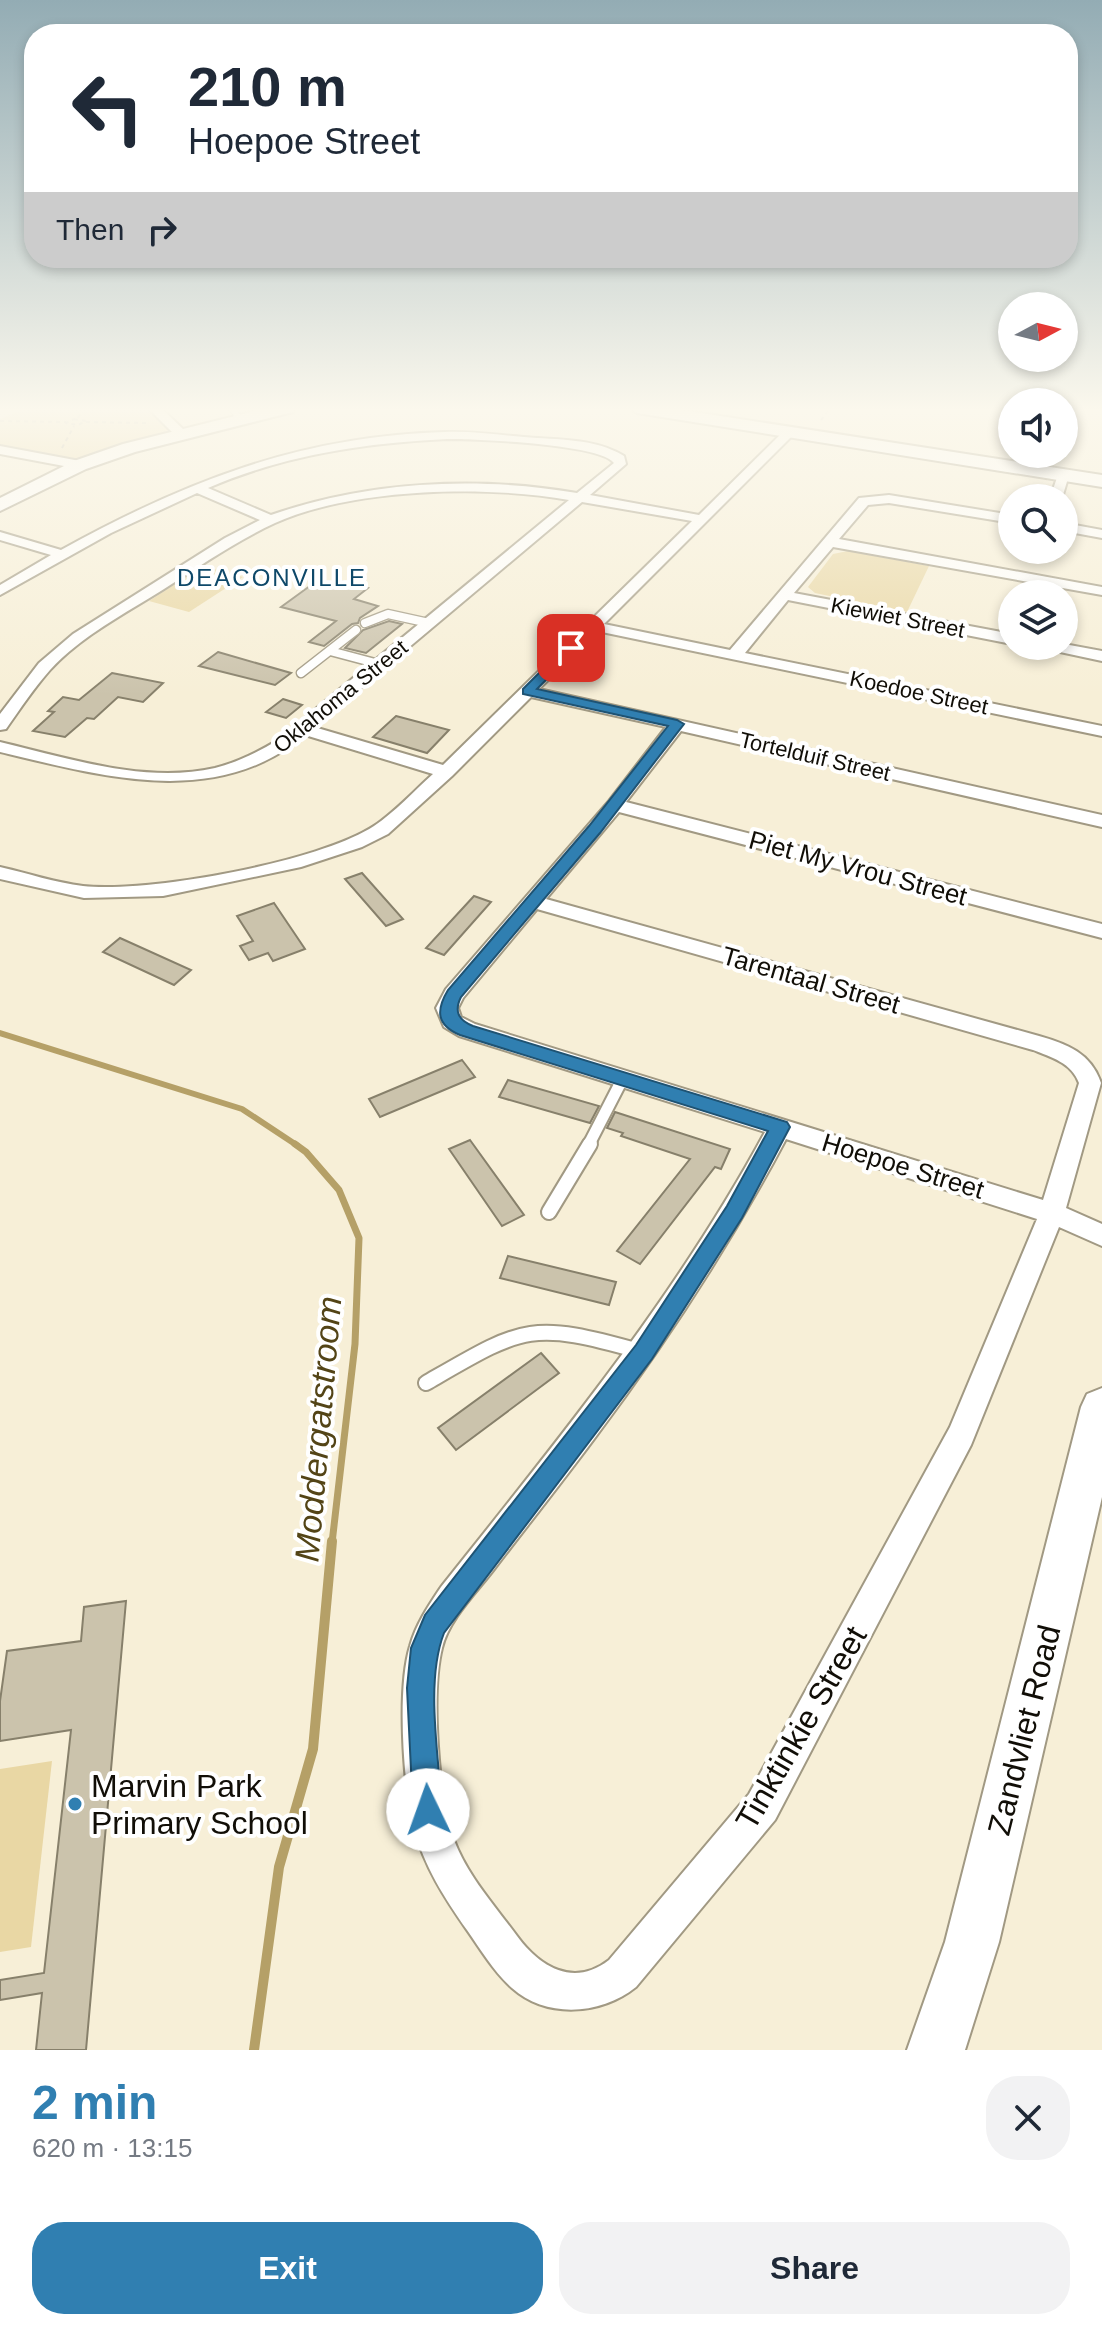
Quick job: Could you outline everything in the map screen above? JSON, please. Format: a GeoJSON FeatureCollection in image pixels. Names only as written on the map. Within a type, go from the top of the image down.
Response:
{"type":"FeatureCollection","features":[{"type":"Feature","properties":{"kind":"street"},"geometry":{"type":"LineString","coordinates":[[0,591],[61,554],[156,504]]}},
{"type":"Feature","properties":{"kind":"street"},"geometry":{"type":"LineString","coordinates":[[233,504],[271,520]]}},
{"type":"Feature","properties":{"kind":"street"},"geometry":{"type":"LineString","coordinates":[[0,725],[45,666],[66,646],[201,558],[271,520],[318,504]]}},
{"type":"Feature","properties":{"kind":"street","name":"Oklahoma Street"},"geometry":{"type":"LineString","coordinates":[[0,747],[138,777],[187,779],[220,774],[252,763],[302,729],[572,504]]}},
{"type":"Feature","properties":{"kind":"street"},"geometry":{"type":"LineString","coordinates":[[617,504],[701,519]]}},
{"type":"Feature","properties":{"kind":"street"},"geometry":{"type":"LineString","coordinates":[[0,873],[63,889],[102,894],[163,890],[252,874],[334,851],[381,830],[446,772],[717,504]]}},
{"type":"Feature","properties":{"kind":"street"},"geometry":{"type":"LineString","coordinates":[[735,654],[860,504]]}},
{"type":"Feature","properties":{"kind":"street"},"geometry":{"type":"LineString","coordinates":[[918,504],[998,517]]}},
{"type":"Feature","properties":{"kind":"street"},"geometry":{"type":"LineString","coordinates":[[1078,530],[1102,534]]}},
{"type":"Feature","properties":{"kind":"street"},"geometry":{"type":"LineString","coordinates":[[0,536],[61,554]]}},
{"type":"Feature","properties":{"kind":"street"},"geometry":{"type":"LineString","coordinates":[[830,542],[1102,591]]}},
{"type":"Feature","properties":{"kind":"street","name":"Kiewiet Street"},"geometry":{"type":"LineString","coordinates":[[784,595],[998,636]]}},
{"type":"Feature","properties":{"kind":"street","name":"Koedoe Street"},"geometry":{"type":"LineString","coordinates":[[593,626],[1102,731]]}},
{"type":"Feature","properties":{"kind":"street"},"geometry":{"type":"LineString","coordinates":[[1078,651],[1102,656]]}},
{"type":"Feature","properties":{"kind":"street","name":"Tortelduif Street"},"geometry":{"type":"LineString","coordinates":[[528,691],[1102,821]]}},
{"type":"Feature","properties":{"kind":"street","name":"Hoepoe Street"},"geometry":{"type":"LineString","coordinates":[[677,724],[615,805],[454,994],[447,1008],[458,1027],[1102,1228]]}},
{"type":"Feature","properties":{"kind":"street"},"geometry":{"type":"LineString","coordinates":[[302,729],[446,772]]}},
{"type":"Feature","properties":{"kind":"street","name":"Piet My Vrou Street"},"geometry":{"type":"LineString","coordinates":[[615,805],[1102,931]]}},
{"type":"Feature","properties":{"kind":"street","name":"Tarentaal Street"},"geometry":{"type":"LineString","coordinates":[[534,902],[1039,1044],[1069,1056],[1085,1067]]}},
{"type":"Feature","properties":{"kind":"street","name":"Tinktinkie Street"},"geometry":{"type":"LineString","coordinates":[[780,1127],[734,1212],[644,1352],[452,1598],[435,1624],[425,1648],[422,1667],[428,1810],[442,1858],[516,1966],[543,1986],[568,1991],[606,1985],[628,1968],[728,1853],[762,1807],[961,1435],[1064,1217],[1089,1092],[1090,1083],[1085,1067]]}},
{"type":"Feature","properties":{"kind":"street","name":"Hoepoe Street"},"geometry":{"type":"LineString","coordinates":[[1064,1217],[1102,1235]]}},
{"type":"Feature","properties":{"kind":"street","name":"Zandvliet Road"},"geometry":{"type":"LineString","coordinates":[[936,2050],[972,1942],[1102,1407]]}},
{"type":"Feature","properties":{"kind":"lane"},"geometry":{"type":"LineString","coordinates":[[365,623],[387,612],[429,623]]}},
{"type":"Feature","properties":{"kind":"lane"},"geometry":{"type":"LineString","coordinates":[[301,673],[356,630]]}},
{"type":"Feature","properties":{"kind":"lane"},"geometry":{"type":"LineString","coordinates":[[330,651],[379,664]]}},
{"type":"Feature","properties":{"kind":"lane"},"geometry":{"type":"LineString","coordinates":[[549,1212],[594,1137],[623,1078]]}},
{"type":"Feature","properties":{"kind":"lane"},"geometry":{"type":"LineString","coordinates":[[426,1383],[511,1336],[532,1331],[563,1332],[644,1352]]}},
{"type":"Feature","properties":{"kind":"shaded area"},"geometry":{"type":"Polygon","coordinates":[[[848,551],[929,566],[907,612],[815,593],[808,587],[833,554],[848,551]]]}},
{"type":"Feature","properties":{"kind":"shaded area"},"geometry":{"type":"Polygon","coordinates":[[[203,566],[243,577],[189,612],[149,601],[203,566]]]}},
{"type":"Feature","properties":{"kind":"shaded area"},"geometry":{"type":"Polygon","coordinates":[[[52,1761],[31,1947],[0,1952],[0,1769],[52,1761]]]}},
{"type":"Feature","properties":{"kind":"building"},"geometry":{"type":"Polygon","coordinates":[[[340,581],[368,588],[354,599],[378,606],[324,646],[309,642],[336,621],[281,607],[314,583],[332,587],[340,581]]]}},
{"type":"Feature","properties":{"kind":"building"},"geometry":{"type":"Polygon","coordinates":[[[389,621],[402,624],[366,653],[345,648],[363,630],[389,621]]]}},
{"type":"Feature","properties":{"kind":"building"},"geometry":{"type":"Polygon","coordinates":[[[218,652],[291,673],[275,685],[199,666],[218,652]]]}},
{"type":"Feature","properties":{"kind":"building"},"geometry":{"type":"Polygon","coordinates":[[[112,673],[163,683],[143,702],[118,697],[94,719],[87,718],[65,737],[33,731],[54,712],[48,711],[63,697],[79,700],[112,673]]]}},
{"type":"Feature","properties":{"kind":"building"},"geometry":{"type":"Polygon","coordinates":[[[283,699],[302,705],[286,718],[266,712],[283,699]]]}},
{"type":"Feature","properties":{"kind":"building"},"geometry":{"type":"Polygon","coordinates":[[[396,716],[449,730],[427,753],[373,737],[396,716]]]}},
{"type":"Feature","properties":{"kind":"building"},"geometry":{"type":"Polygon","coordinates":[[[362,873],[403,919],[386,926],[345,879],[362,873]]]}},
{"type":"Feature","properties":{"kind":"building"},"geometry":{"type":"Polygon","coordinates":[[[474,896],[491,902],[444,955],[426,948],[474,896]]]}},
{"type":"Feature","properties":{"kind":"building"},"geometry":{"type":"Polygon","coordinates":[[[274,903],[305,949],[273,961],[268,953],[249,960],[240,946],[253,941],[237,916],[274,903]]]}},
{"type":"Feature","properties":{"kind":"building"},"geometry":{"type":"Polygon","coordinates":[[[120,938],[191,970],[174,985],[103,952],[120,938]]]}},
{"type":"Feature","properties":{"kind":"building"},"geometry":{"type":"Polygon","coordinates":[[[462,1060],[475,1077],[380,1117],[369,1099],[462,1060]]]}},
{"type":"Feature","properties":{"kind":"building"},"geometry":{"type":"Polygon","coordinates":[[[508,1080],[599,1106],[590,1123],[499,1097],[508,1080]]]}},
{"type":"Feature","properties":{"kind":"building"},"geometry":{"type":"Polygon","coordinates":[[[615,1112],[730,1149],[721,1169],[715,1167],[640,1264],[617,1251],[690,1159],[621,1136],[623,1133],[607,1128],[615,1112]]]}},
{"type":"Feature","properties":{"kind":"building"},"geometry":{"type":"Polygon","coordinates":[[[470,1140],[524,1215],[502,1226],[449,1149],[470,1140]]]}},
{"type":"Feature","properties":{"kind":"building"},"geometry":{"type":"Polygon","coordinates":[[[508,1256],[616,1282],[609,1305],[500,1278],[508,1256]]]}},
{"type":"Feature","properties":{"kind":"building"},"geometry":{"type":"Polygon","coordinates":[[[541,1353],[559,1373],[456,1450],[438,1428],[541,1353]]]}},
{"type":"Feature","properties":{"kind":"building"},"geometry":{"type":"Polygon","coordinates":[[[126,1601],[86,2050],[36,2050],[42,1993],[0,2000],[0,1980],[44,1973],[71,1730],[0,1741],[0,1701],[7,1651],[81,1641],[84,1607],[126,1601]]]}},
{"type":"Feature","properties":{"kind":"waterway","name":"Moddergatstroom"},"geometry":{"type":"LineString","coordinates":[[0,1033],[242,1109],[295,1144]]}},
{"type":"Feature","properties":{"kind":"waterway","name":"Moddergatstroom"},"geometry":{"type":"LineString","coordinates":[[295,1144],[339,1190],[359,1238],[355,1344],[332,1543]]}},
{"type":"Feature","properties":{"kind":"waterway","name":"Moddergatstroom"},"geometry":{"type":"LineString","coordinates":[[254,2050],[279,1867],[313,1749],[332,1541]]}},
{"type":"Feature","properties":{"kind":"place","name":"Marvin Park Primary School"},"geometry":{"type":"Point","coordinates":[75,1804]}},
{"type":"Feature","properties":{"kind":"district","name":"DEACONVILLE"},"geometry":{"type":"Point","coordinates":[272,578]}},
{"type":"Feature","properties":{"kind":"route"},"geometry":{"type":"LineString","coordinates":[[428,1810],[421,1688],[425,1648],[435,1624],[644,1352],[734,1212],[780,1127],[467,1030],[452,1022],[447,1008],[449,1000],[615,805],[677,724],[528,691],[571,648]]}}]}
